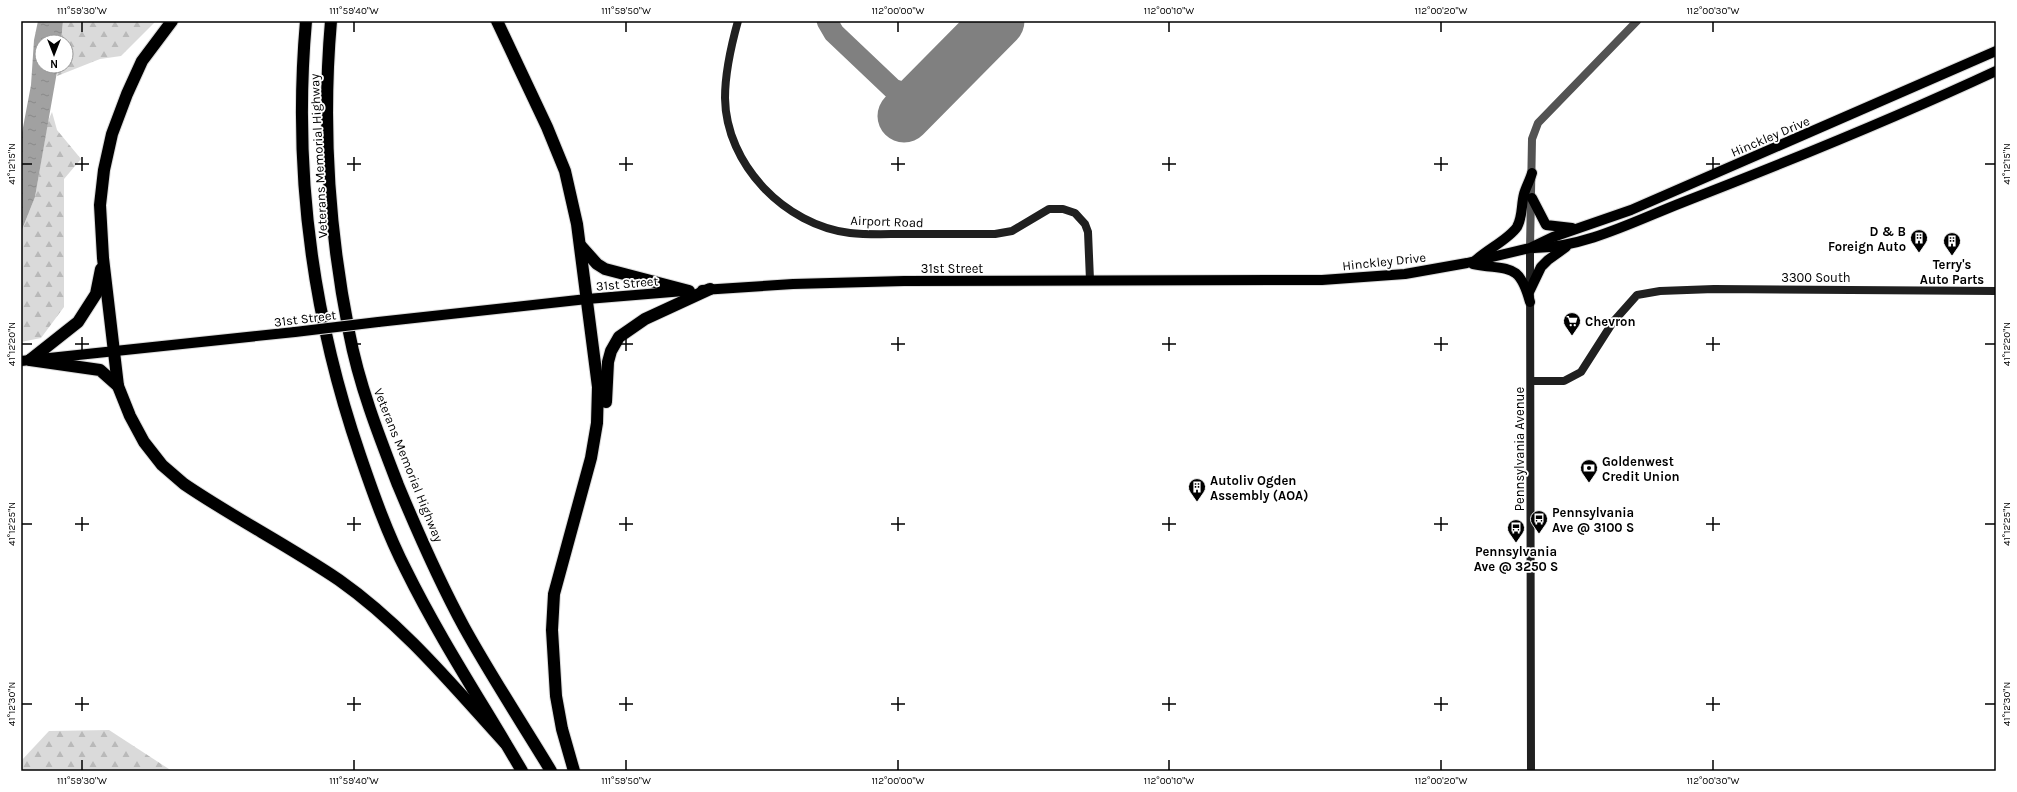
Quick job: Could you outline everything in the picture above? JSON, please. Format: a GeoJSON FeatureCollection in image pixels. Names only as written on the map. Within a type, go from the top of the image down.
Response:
{"type":"FeatureCollection","features":[{"type":"Feature","properties":{"kind":"highway"},"geometry":{"type":"LineString","coordinates":[[172,21],[142,61],[126,94],[112,134],[104,170],[100,205],[103,258],[118,386],[130,416],[144,442],[162,465],[184,484],[339,580],[375,608],[432,663],[506,743]]}},
{"type":"Feature","properties":{"kind":"highway","name":"Veterans Memorial Highway"},"geometry":{"type":"LineString","coordinates":[[306,21],[303,55],[301,128],[305,194],[313,267],[326,336],[343,406],[373,494],[405,569],[522,771]]}},
{"type":"Feature","properties":{"kind":"highway","name":"Veterans Memorial Highway"},"geometry":{"type":"LineString","coordinates":[[331,21],[328,61],[328,122],[332,216],[349,334],[363,389],[387,456],[416,527],[463,626],[551,771]]}},
{"type":"Feature","properties":{"kind":"highway"},"geometry":{"type":"LineString","coordinates":[[498,21],[534,98],[565,171],[580,245],[598,387],[597,423],[592,458],[562,560],[553,601],[552,630],[556,689],[562,729],[574,771]]}},
{"type":"Feature","properties":{"kind":"highway"},"geometry":{"type":"LineString","coordinates":[[580,245],[597,264],[605,269],[689,291]]}},
{"type":"Feature","properties":{"kind":"highway"},"geometry":{"type":"LineString","coordinates":[[25,360],[78,322],[96,294],[103,258]]}},
{"type":"Feature","properties":{"kind":"highway"},"geometry":{"type":"LineString","coordinates":[[592,458],[601,439],[606,412],[608,362],[619,337],[645,318],[710,289]]}},
{"type":"Feature","properties":{"kind":"highway"},"geometry":{"type":"LineString","coordinates":[[25,360],[100,370],[118,386]]}},
{"type":"Feature","properties":{"kind":"main road","name":"Hinckley Drive"},"geometry":{"type":"LineString","coordinates":[[1239,280],[1322,280],[1404,274],[1471,262],[1530,248],[1576,228],[1630,210],[1688,186],[1996,51]]}},
{"type":"Feature","properties":{"kind":"main road","name":"Hinckley Drive"},"geometry":{"type":"LineString","coordinates":[[1530,248],[1554,248],[1571,244],[1695,198],[1865,129],[1936,99],[1996,71]]}},
{"type":"Feature","properties":{"kind":"main road"},"geometry":{"type":"LineString","coordinates":[[1471,262],[1509,236],[1517,226],[1522,212],[1524,194],[1532,173]]}},
{"type":"Feature","properties":{"kind":"main road"},"geometry":{"type":"LineString","coordinates":[[1532,198],[1546,225],[1576,228]]}},
{"type":"Feature","properties":{"kind":"main road"},"geometry":{"type":"LineString","coordinates":[[1530,290],[1541,267],[1548,260],[1571,244]]}},
{"type":"Feature","properties":{"kind":"main road"},"geometry":{"type":"LineString","coordinates":[[1471,262],[1507,268],[1519,274],[1526,285],[1530,302]]}},
{"type":"Feature","properties":{"kind":"main road","name":"31st Street"},"geometry":{"type":"LineString","coordinates":[[25,360],[295,332],[587,299],[710,289],[793,284],[904,281],[1239,280]]}},
{"type":"Feature","properties":{"kind":"street","name":"Airport Road"},"geometry":{"type":"LineString","coordinates":[[738,21],[727,67],[725,99],[728,124],[738,152],[754,176],[772,198],[802,218],[825,227],[850,233],[878,234],[995,234],[1012,231],[1050,209],[1063,208],[1075,213],[1085,224],[1090,246],[1090,280]]}},
{"type":"Feature","properties":{"kind":"street"},"geometry":{"type":"LineString","coordinates":[[1530,248],[1532,139],[1538,124],[1637,21]]}},
{"type":"Feature","properties":{"kind":"street","name":"Pennsylvania Avenue"},"geometry":{"type":"LineString","coordinates":[[1530,248],[1531,771]]}},
{"type":"Feature","properties":{"kind":"street","name":"3300 South"},"geometry":{"type":"LineString","coordinates":[[1531,381],[1564,381],[1581,372],[1613,322],[1637,296],[1660,291],[1714,289],[1996,291]]}},
{"type":"Feature","properties":{"kind":"green space"},"geometry":{"type":"Polygon","coordinates":[[[63,21],[156,21],[121,56],[100,59],[74,69],[74,34],[62,34],[63,21]]]}},
{"type":"Feature","properties":{"kind":"green space"},"geometry":{"type":"Polygon","coordinates":[[[52,112],[57,130],[81,159],[64,179],[64,307],[41,338],[21,342],[21,232],[35,197],[48,121],[52,112]]]}},
{"type":"Feature","properties":{"kind":"green space"},"geometry":{"type":"Polygon","coordinates":[[[109,730],[172,771],[21,771],[21,761],[49,731],[109,730]]]}},
{"type":"Feature","properties":{"kind":"water"},"geometry":{"type":"Polygon","coordinates":[[[38,21],[63,21],[62,34],[35,34],[38,21]]]}},
{"type":"Feature","properties":{"kind":"water"},"geometry":{"type":"Polygon","coordinates":[[[34,40],[34,74],[57,74],[35,197],[21,232],[21,138],[31,85],[34,40]]]}},
{"type":"Feature","properties":{"kind":"taxiway"},"geometry":{"type":"LineString","coordinates":[[827,21],[834,33],[893,89],[910,93],[921,91],[937,83]]}},
{"type":"Feature","properties":{"kind":"runway"},"geometry":{"type":"LineString","coordinates":[[904,116],[998,21]]}},
{"type":"Feature","properties":{"kind":"place","name":"D & B Foreign Auto"},"geometry":{"type":"Point","coordinates":[1919,253]}},
{"type":"Feature","properties":{"kind":"place","name":"Terry's Auto Parts"},"geometry":{"type":"Point","coordinates":[1952,256]}},
{"type":"Feature","properties":{"kind":"place","name":"Chevron"},"geometry":{"type":"Point","coordinates":[1572,336]}},
{"type":"Feature","properties":{"kind":"place","name":"Goldenwest Credit Union"},"geometry":{"type":"Point","coordinates":[1589,483]}},
{"type":"Feature","properties":{"kind":"place","name":"Autoliv Ogden Assembly (AOA)"},"geometry":{"type":"Point","coordinates":[1197,502]}},
{"type":"Feature","properties":{"kind":"place","name":"Pennsylvania Ave @ 3100 S"},"geometry":{"type":"Point","coordinates":[1539,534]}},
{"type":"Feature","properties":{"kind":"place","name":"Pennsylvania Ave @ 3250 S"},"geometry":{"type":"Point","coordinates":[1516,543]}}]}
